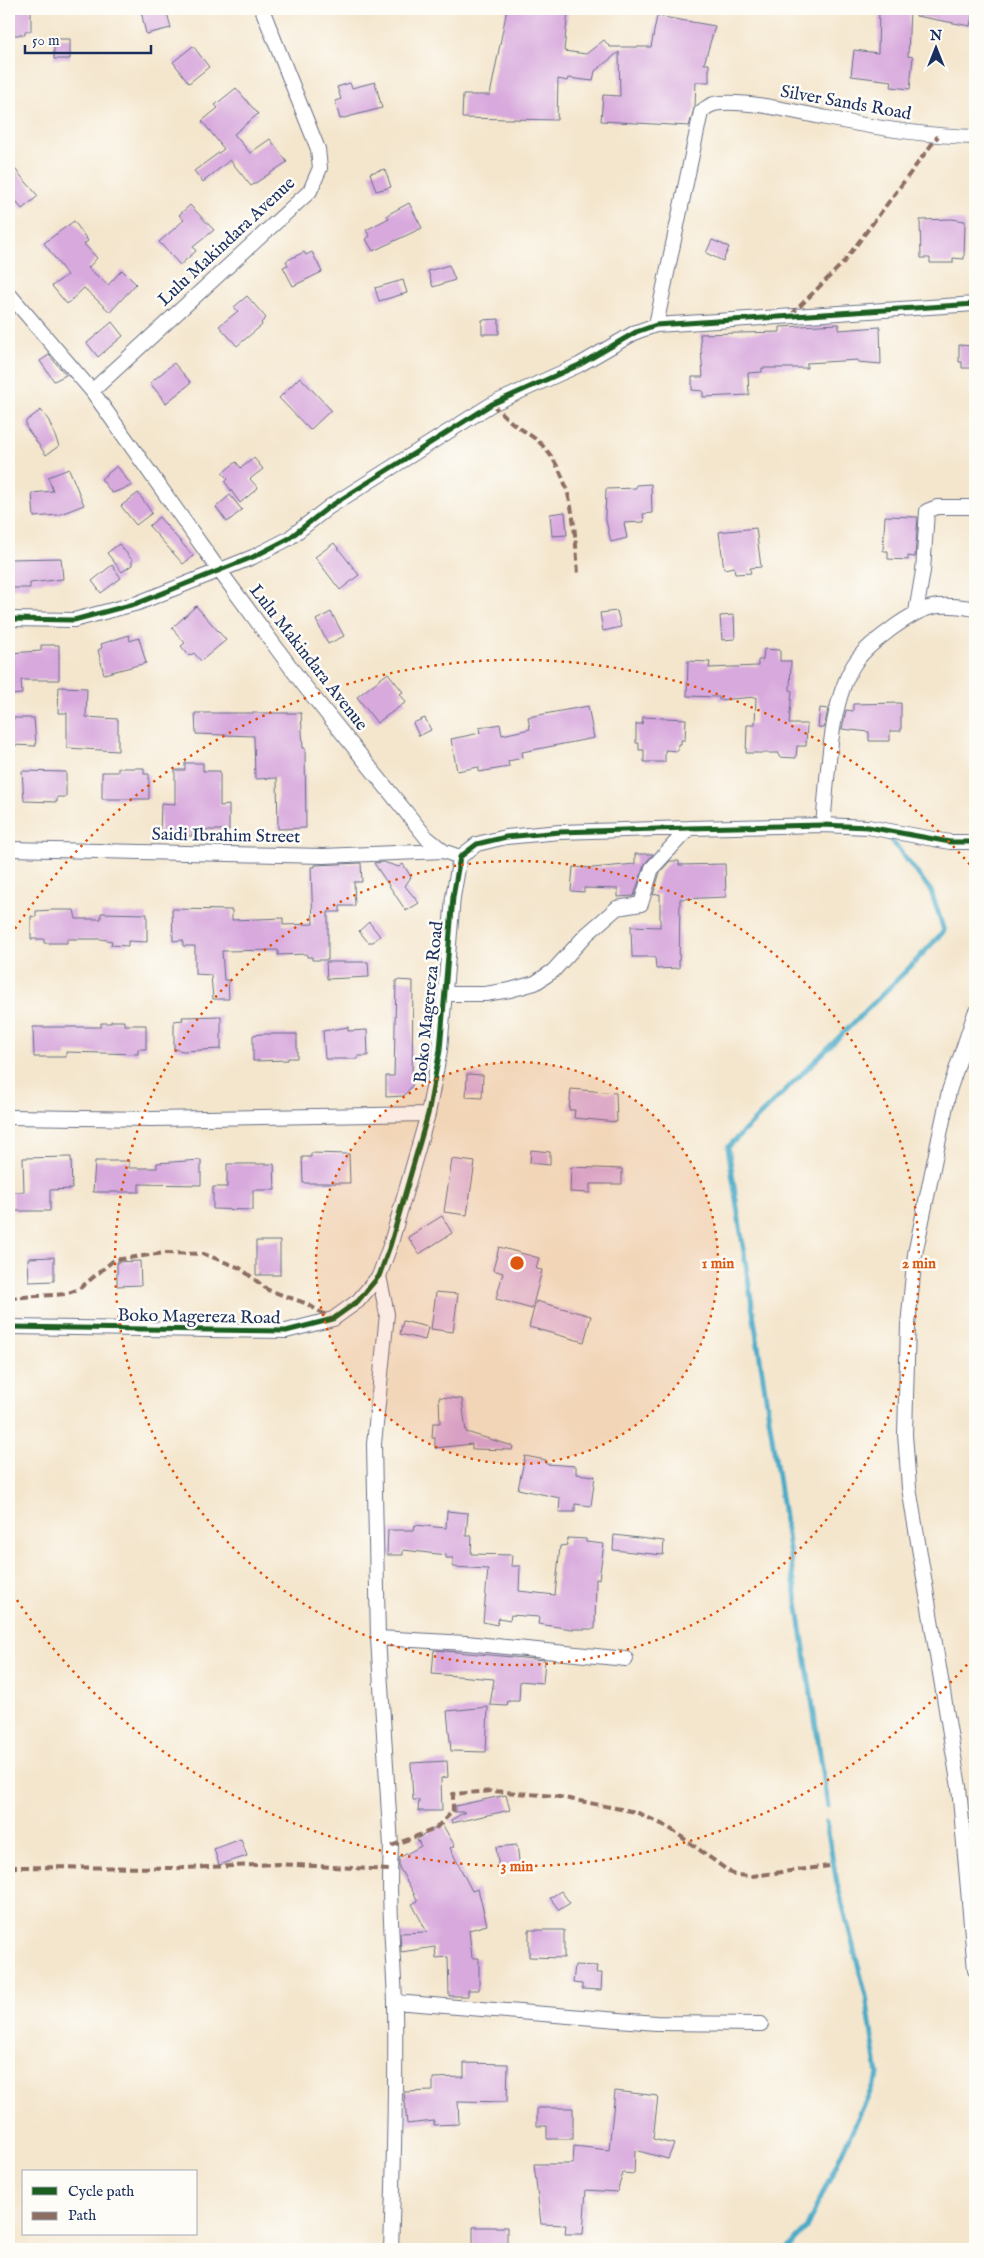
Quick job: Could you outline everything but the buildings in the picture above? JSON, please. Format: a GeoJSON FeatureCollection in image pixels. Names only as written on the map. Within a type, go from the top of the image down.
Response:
{"type":"FeatureCollection","features":[{"type":"Feature","properties":{"kind":"street","name":"Lulu Makindara Avenue"},"geometry":{"type":"LineString","coordinates":[[92,391],[310,192],[320,168],[318,149],[262,9]]}},
{"type":"Feature","properties":{"kind":"street","name":"Silver Sands Road"},"geometry":{"type":"LineString","coordinates":[[656,325],[701,112],[710,105],[730,103],[781,109],[898,131],[938,136],[975,137]]}},
{"type":"Feature","properties":{"kind":"street","name":"Lulu Makindara Avenue"},"geometry":{"type":"LineString","coordinates":[[9,294],[92,391],[219,570],[303,684],[426,837],[443,851],[460,857]]}},
{"type":"Feature","properties":{"kind":"street"},"geometry":{"type":"LineString","coordinates":[[9,619],[74,620],[138,602],[253,557],[288,539],[329,507],[492,404],[579,365],[636,332],[656,325],[975,304]]}},
{"type":"Feature","properties":{"kind":"street"},"geometry":{"type":"LineString","coordinates":[[916,612],[923,571],[927,511],[936,507],[975,507]]}},
{"type":"Feature","properties":{"kind":"street"},"geometry":{"type":"LineString","coordinates":[[823,826],[834,726],[847,676],[857,659],[874,642],[916,612],[933,606],[955,605],[975,609]]}},
{"type":"Feature","properties":{"kind":"street"},"geometry":{"type":"LineString","coordinates":[[460,857],[477,844],[506,837],[560,832],[689,828],[868,827],[950,842],[975,842]]}},
{"type":"Feature","properties":{"kind":"street"},"geometry":{"type":"LineString","coordinates":[[444,994],[486,994],[510,990],[535,982],[553,970],[587,934],[618,908],[641,904],[652,868],[689,828]]}},
{"type":"Feature","properties":{"kind":"street","name":"Saidi Ibrahim Street"},"geometry":{"type":"LineString","coordinates":[[9,849],[323,856],[443,851]]}},
{"type":"Feature","properties":{"kind":"street","name":"Boko Magereza Road"},"geometry":{"type":"LineString","coordinates":[[9,1326],[286,1331],[333,1318],[358,1301],[379,1276],[390,1246],[428,1114],[440,1050],[453,897],[460,857]]}},
{"type":"Feature","properties":{"kind":"street"},"geometry":{"type":"LineString","coordinates":[[975,1013],[949,1091],[915,1254],[908,1325],[905,1434],[909,1488],[959,1788],[975,1970]]}},
{"type":"Feature","properties":{"kind":"street"},"geometry":{"type":"LineString","coordinates":[[9,1117],[152,1119],[428,1114]]}},
{"type":"Feature","properties":{"kind":"street"},"geometry":{"type":"LineString","coordinates":[[379,1276],[386,1314],[374,1444],[378,1638],[391,1846],[390,1870],[395,2002],[395,2129],[391,2249]]}},
{"type":"Feature","properties":{"kind":"street"},"geometry":{"type":"LineString","coordinates":[[378,1638],[466,1643],[626,1659]]}},
{"type":"Feature","properties":{"kind":"street"},"geometry":{"type":"LineString","coordinates":[[395,2002],[656,2023],[761,2024]]}},
{"type":"Feature","properties":{"kind":"waterway"},"geometry":{"type":"LineString","coordinates":[[828,1806],[728,1147],[944,931],[931,891],[886,833]]}},
{"type":"Feature","properties":{"kind":"waterway"},"geometry":{"type":"LineString","coordinates":[[787,2249],[806,2229],[878,2075],[866,1996],[837,1883],[826,1822]]}},
{"type":"Feature","properties":{"kind":"marked path"},"geometry":{"type":"LineString","coordinates":[[791,315],[843,263],[938,136]]}},
{"type":"Feature","properties":{"kind":"marked path"},"geometry":{"type":"LineString","coordinates":[[492,404],[543,446],[561,474],[567,490],[574,524],[578,575]]}},
{"type":"Feature","properties":{"kind":"marked path"},"geometry":{"type":"LineString","coordinates":[[9,1298],[66,1294],[79,1289],[114,1260],[164,1253],[204,1254],[240,1268],[268,1290],[305,1303],[333,1319]]}},
{"type":"Feature","properties":{"kind":"marked path"},"geometry":{"type":"LineString","coordinates":[[391,1846],[435,1829],[453,1811],[453,1794],[493,1791],[554,1796],[636,1812],[668,1827],[734,1875],[752,1876],[829,1866]]}},
{"type":"Feature","properties":{"kind":"marked path"},"geometry":{"type":"LineString","coordinates":[[9,1867],[186,1868],[277,1864],[390,1870]]}},
{"type":"Feature","properties":{"kind":"cycle path"},"geometry":{"type":"LineString","coordinates":[[9,619],[74,620],[138,603],[253,557],[288,539],[329,507],[492,404],[579,365],[636,332],[656,325],[975,304]]}},
{"type":"Feature","properties":{"kind":"cycle path"},"geometry":{"type":"LineString","coordinates":[[9,1327],[286,1331],[333,1319],[358,1301],[379,1276],[390,1246],[428,1114],[440,1050],[453,897],[460,857],[477,844],[506,837],[560,832],[823,825],[868,827],[950,842],[975,842]]}}]}
